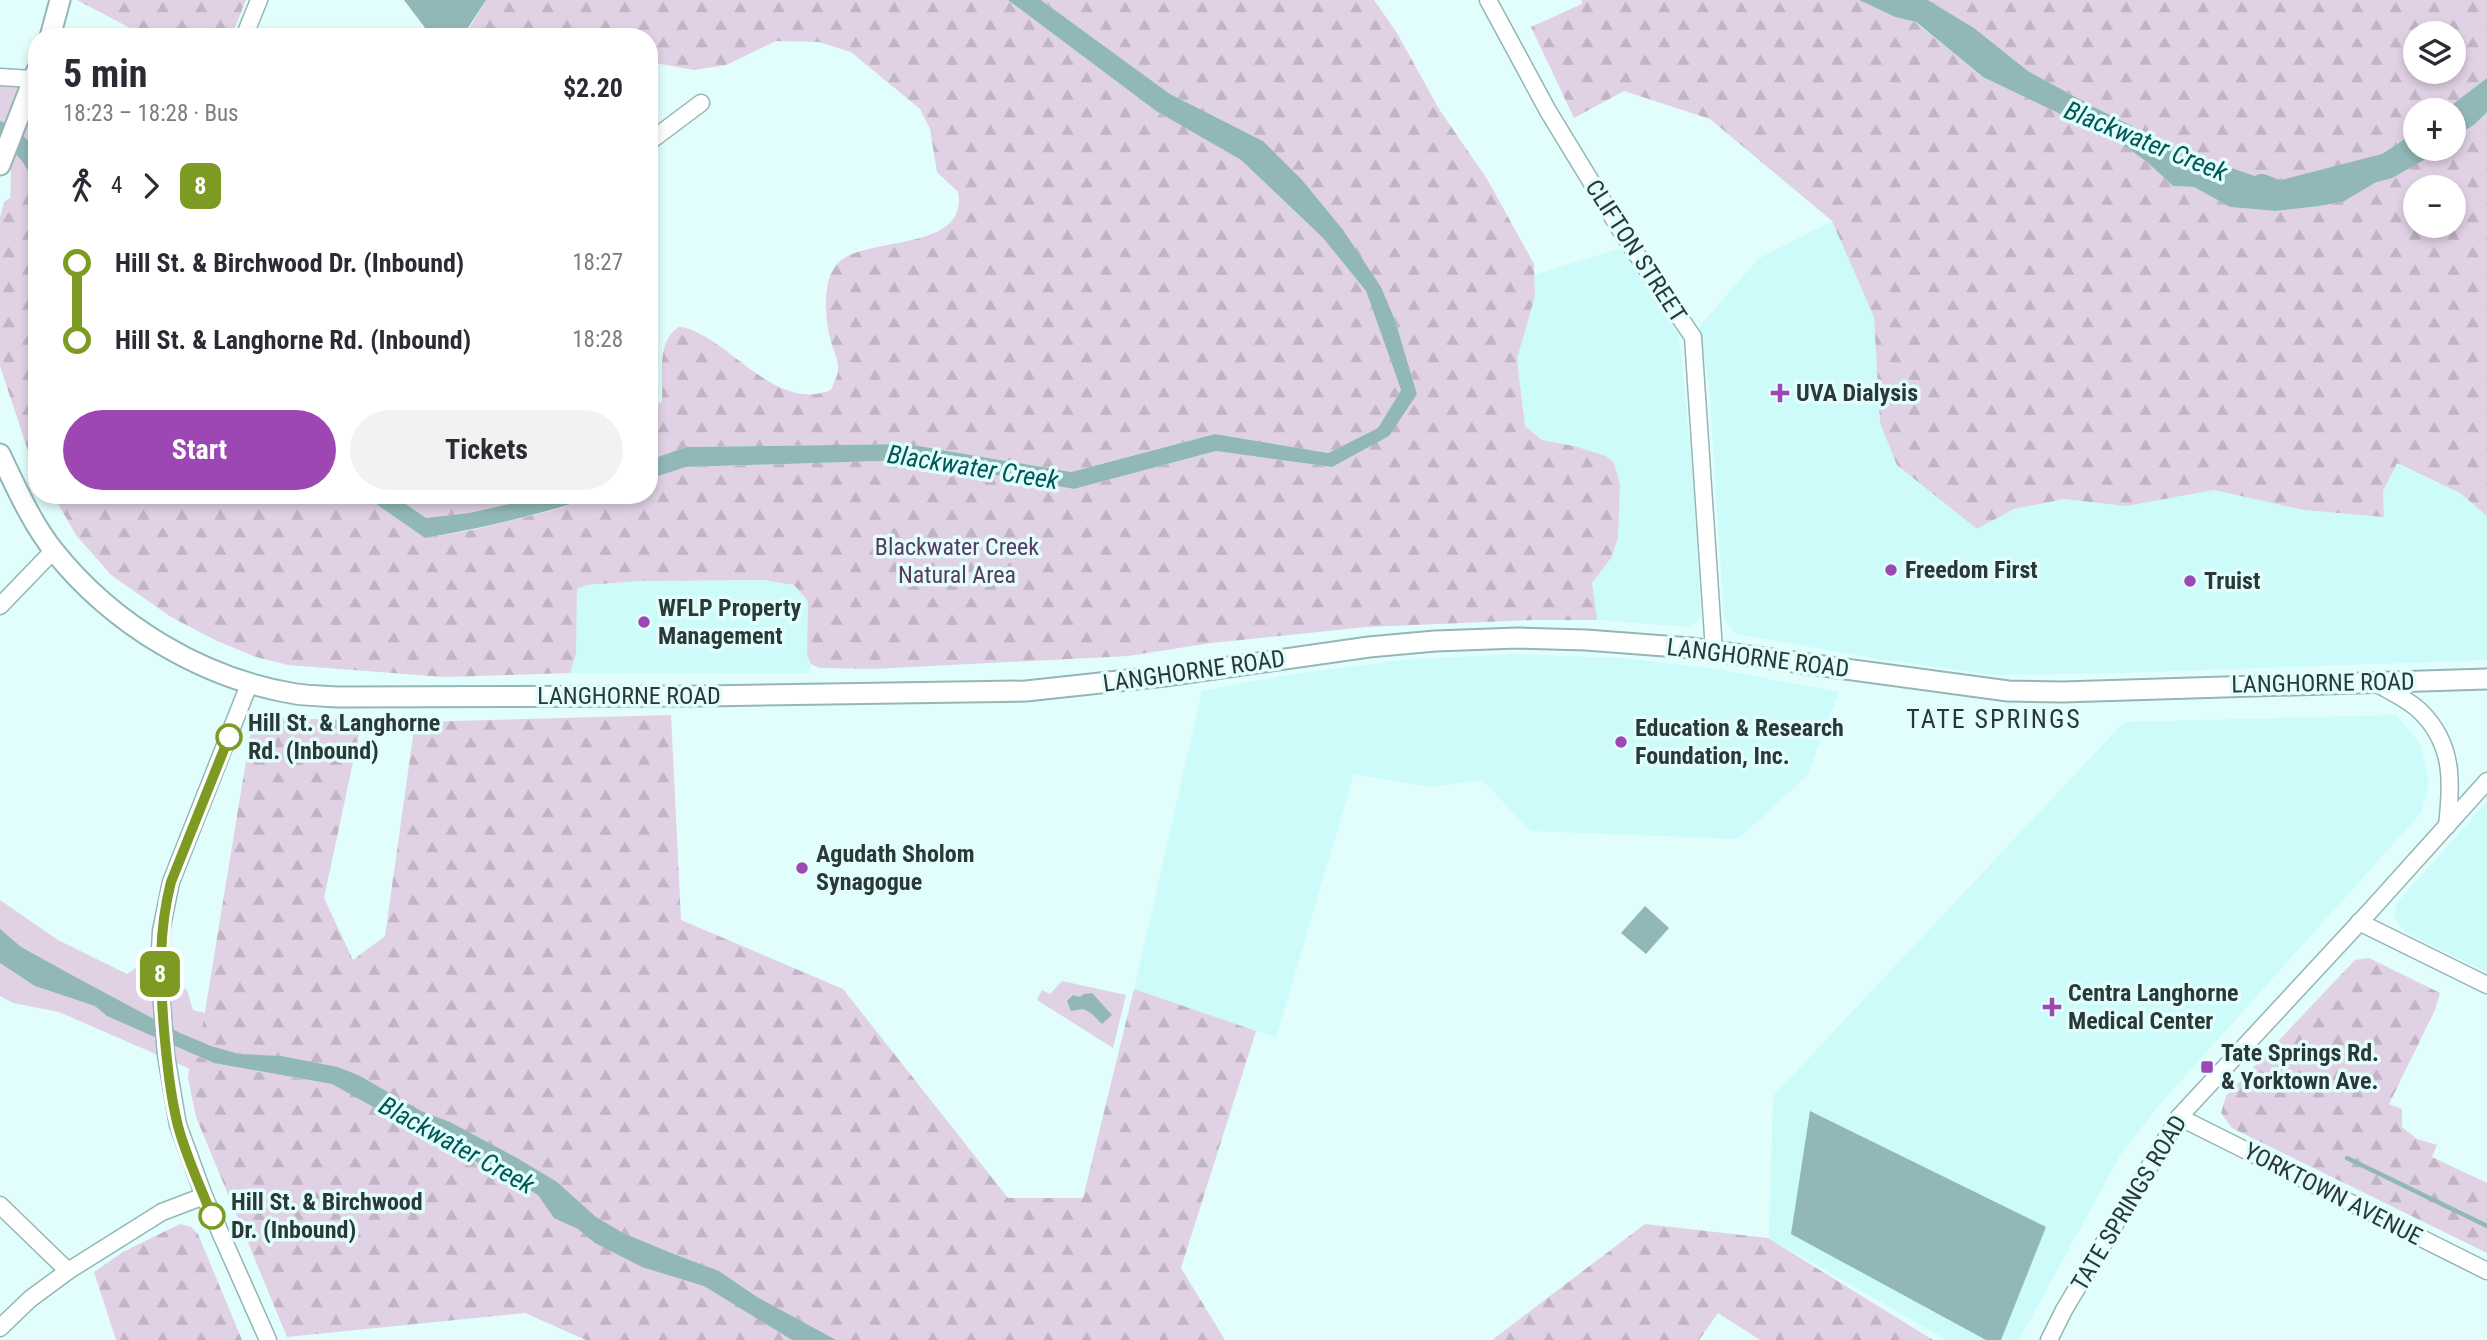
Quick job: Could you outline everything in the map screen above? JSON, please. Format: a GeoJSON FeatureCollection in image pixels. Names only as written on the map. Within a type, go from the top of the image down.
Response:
{"type":"FeatureCollection","features":[{"type":"Feature","properties":{"kind":"main road"},"geometry":{"type":"LineString","coordinates":[[52,28],[60,0]]}},
{"type":"Feature","properties":{"kind":"main road"},"geometry":{"type":"LineString","coordinates":[[0,165],[28,96]]}},
{"type":"Feature","properties":{"kind":"main road","name":"LANGHORNE ROAD"},"geometry":{"type":"LineString","coordinates":[[0,454],[26,507],[54,550],[93,594],[163,646],[205,667],[296,694],[339,697],[690,696],[1026,691],[1113,683],[1369,647],[1518,638],[1586,640],[1714,651],[2008,691],[2063,692],[2487,679]]}},
{"type":"Feature","properties":{"kind":"street"},"geometry":{"type":"LineString","coordinates":[[247,28],[259,0]]}},
{"type":"Feature","properties":{"kind":"street","name":"CLIFTON STREET"},"geometry":{"type":"LineString","coordinates":[[1488,0],[1548,111],[1623,234],[1693,338],[1714,651]]}},
{"type":"Feature","properties":{"kind":"street"},"geometry":{"type":"LineString","coordinates":[[0,77],[28,80]]}},
{"type":"Feature","properties":{"kind":"street"},"geometry":{"type":"LineString","coordinates":[[658,135],[701,103]]}},
{"type":"Feature","properties":{"kind":"street"},"geometry":{"type":"LineString","coordinates":[[0,606],[54,550]]}},
{"type":"Feature","properties":{"kind":"street"},"geometry":{"type":"LineString","coordinates":[[250,682],[171,882],[161,931],[160,981],[166,1055],[178,1125],[204,1196],[268,1340]]}},
{"type":"Feature","properties":{"kind":"street"},"geometry":{"type":"LineString","coordinates":[[2374,682],[2422,713],[2436,733],[2448,758],[2452,788],[2447,826]]}},
{"type":"Feature","properties":{"kind":"street","name":"TATE SPRINGS ROAD"},"geometry":{"type":"LineString","coordinates":[[2049,1340],[2064,1310],[2179,1117],[2487,781]]}},
{"type":"Feature","properties":{"kind":"street"},"geometry":{"type":"LineString","coordinates":[[2359,922],[2487,985]]}},
{"type":"Feature","properties":{"kind":"street","name":"YORKTOWN AVENUE"},"geometry":{"type":"LineString","coordinates":[[2179,1117],[2487,1271]]}},
{"type":"Feature","properties":{"kind":"street"},"geometry":{"type":"LineString","coordinates":[[0,1328],[30,1299],[68,1271],[162,1212],[204,1196]]}},
{"type":"Feature","properties":{"kind":"street"},"geometry":{"type":"LineString","coordinates":[[0,1205],[68,1271]]}},
{"type":"Feature","properties":{"kind":"shaded area"},"geometry":{"type":"Polygon","coordinates":[[[1832,221],[1874,317],[1880,423],[1977,529],[2014,509],[2064,499],[2126,506],[2214,490],[2304,510],[2384,517],[2383,491],[2396,463],[2460,493],[2487,516],[2487,660],[1994,675],[1735,634],[1724,619],[1709,384],[1699,327],[1758,259],[1832,221]]]}},
{"type":"Feature","properties":{"kind":"shaded area"},"geometry":{"type":"Polygon","coordinates":[[[1621,248],[1679,335],[1692,467],[1701,617],[1690,627],[1597,620],[1592,583],[1611,558],[1606,456],[1542,440],[1525,426],[1517,359],[1535,296],[1534,275],[1621,248]]]}},
{"type":"Feature","properties":{"kind":"shaded area"},"geometry":{"type":"Polygon","coordinates":[[[764,580],[794,585],[808,601],[807,653],[811,664],[809,673],[570,673],[576,653],[577,589],[586,585],[639,581],[764,580]]]}},
{"type":"Feature","properties":{"kind":"shaded area"},"geometry":{"type":"Polygon","coordinates":[[[1512,654],[1622,658],[1717,669],[1839,692],[1807,776],[1738,839],[1531,831],[1482,780],[1432,787],[1354,774],[1276,1038],[1134,989],[1202,691],[1287,675],[1401,660],[1512,654]]]}},
{"type":"Feature","properties":{"kind":"shaded area","name":"Centra Langhorne Medical Center"},"geometry":{"type":"Polygon","coordinates":[[[2396,715],[2420,743],[2429,784],[2421,813],[2160,1104],[2121,1154],[2019,1340],[1947,1340],[1769,1238],[1773,1096],[2124,722],[2396,715]]]}},
{"type":"Feature","properties":{"kind":"shaded area"},"geometry":{"type":"Polygon","coordinates":[[[2487,802],[2487,972],[2405,932],[2394,916],[2397,903],[2487,802]]]}},
{"type":"Feature","properties":{"kind":"green space"},"geometry":{"type":"Polygon","coordinates":[[[77,0],[246,0],[235,28],[130,28],[77,0]]]}},
{"type":"Feature","properties":{"kind":"green space"},"geometry":{"type":"Polygon","coordinates":[[[486,0],[1008,0],[1156,111],[1241,160],[1323,238],[1366,291],[1401,390],[1378,428],[1328,453],[1215,434],[1071,472],[907,444],[686,447],[658,457],[658,404],[662,401],[662,360],[672,333],[679,327],[695,331],[764,378],[796,393],[813,394],[831,390],[838,366],[828,329],[826,298],[834,268],[854,253],[914,239],[933,233],[948,224],[957,211],[958,192],[937,172],[930,129],[920,109],[851,52],[819,42],[776,41],[726,65],[694,70],[658,64],[658,28],[469,28],[486,0]]]}},
{"type":"Feature","properties":{"kind":"green space","name":"Blackwater Creek Natural Area"},"geometry":{"type":"Polygon","coordinates":[[[1041,0],[1374,0],[1397,33],[1439,109],[1487,179],[1534,264],[1535,296],[1517,359],[1525,426],[1542,440],[1606,456],[1614,463],[1620,484],[1618,538],[1611,558],[1592,583],[1597,620],[1367,627],[1211,643],[1128,656],[873,669],[820,668],[811,664],[807,654],[808,601],[794,585],[763,580],[639,581],[586,585],[577,589],[576,654],[570,673],[444,677],[288,665],[256,657],[217,641],[171,617],[111,575],[76,535],[58,504],[376,504],[425,538],[472,530],[572,504],[658,504],[658,476],[686,467],[910,460],[1074,489],[1216,451],[1332,467],[1417,394],[1395,320],[1381,287],[1263,141],[1170,94],[1041,0]]]}},
{"type":"Feature","properties":{"kind":"green space"},"geometry":{"type":"Polygon","coordinates":[[[1582,0],[1859,0],[1895,17],[1915,22],[1983,77],[2119,142],[2147,162],[2173,186],[2194,187],[2230,207],[2275,211],[2343,202],[2412,161],[2466,161],[2466,130],[2487,112],[2487,516],[2460,493],[2397,463],[2383,491],[2384,517],[2304,510],[2214,490],[2126,506],[2064,499],[2014,509],[1977,529],[1897,465],[1880,423],[1874,317],[1832,221],[1710,119],[1624,91],[1574,118],[1531,27],[1582,4],[1582,0]]]}},
{"type":"Feature","properties":{"kind":"green space"},"geometry":{"type":"Polygon","coordinates":[[[1928,0],[2487,0],[2487,78],[2461,98],[2403,98],[2403,140],[2372,161],[2342,189],[2305,193],[2182,151],[2028,71],[1974,28],[1928,0]]]}},
{"type":"Feature","properties":{"kind":"green space"},"geometry":{"type":"Polygon","coordinates":[[[0,78],[28,81],[28,278],[10,210],[11,170],[0,159],[0,78]]]}},
{"type":"Feature","properties":{"kind":"green space"},"geometry":{"type":"Polygon","coordinates":[[[28,186],[28,451],[0,366],[0,218],[4,202],[28,186]]]}},
{"type":"Feature","properties":{"kind":"green space"},"geometry":{"type":"Polygon","coordinates":[[[406,504],[508,504],[469,513],[426,518],[406,504]]]}},
{"type":"Feature","properties":{"kind":"green space"},"geometry":{"type":"Polygon","coordinates":[[[671,715],[681,920],[843,989],[1008,1198],[1083,1198],[1134,989],[1256,1031],[1181,1268],[1225,1340],[836,1340],[757,1297],[719,1271],[623,1233],[596,1217],[557,1182],[517,1158],[450,1122],[421,1111],[360,1076],[281,1056],[239,1054],[200,1042],[253,718],[362,720],[324,898],[353,960],[385,936],[415,722],[671,715]]]}},
{"type":"Feature","properties":{"kind":"green space"},"geometry":{"type":"Polygon","coordinates":[[[0,900],[58,940],[127,974],[143,963],[187,990],[193,1010],[295,1036],[338,1051],[877,1340],[763,1340],[229,1086],[59,1012],[13,1003],[0,996],[0,900]]]}},
{"type":"Feature","properties":{"kind":"green space"},"geometry":{"type":"Polygon","coordinates":[[[2369,958],[2440,993],[2435,1010],[2389,1104],[2402,1109],[2402,1127],[2417,1139],[2437,1145],[2432,1157],[2487,1183],[2487,1253],[2232,1128],[2221,1113],[2226,1096],[2355,960],[2369,958]]]}},
{"type":"Feature","properties":{"kind":"green space"},"geometry":{"type":"Polygon","coordinates":[[[1062,981],[1126,995],[1113,1048],[1037,1000],[1042,990],[1050,994],[1062,981]]]}},
{"type":"Feature","properties":{"kind":"green space"},"geometry":{"type":"Polygon","coordinates":[[[191,1054],[238,1069],[332,1084],[538,1195],[554,1218],[578,1229],[595,1243],[642,1267],[704,1286],[792,1340],[586,1340],[525,1313],[287,1337],[196,1117],[188,1078],[191,1054]]]}},
{"type":"Feature","properties":{"kind":"green space"},"geometry":{"type":"Polygon","coordinates":[[[180,1224],[191,1227],[198,1234],[242,1340],[116,1340],[94,1272],[123,1252],[180,1224]]]}},
{"type":"Feature","properties":{"kind":"green space"},"geometry":{"type":"Polygon","coordinates":[[[1645,1224],[1768,1238],[1933,1340],[1760,1340],[1718,1313],[1699,1340],[1492,1340],[1645,1224]]]}},
{"type":"Feature","properties":{"kind":"water"},"geometry":{"type":"Polygon","coordinates":[[[404,0],[486,0],[468,28],[425,28],[404,0]]]}},
{"type":"Feature","properties":{"kind":"water"},"geometry":{"type":"Polygon","coordinates":[[[1008,0],[1041,0],[1170,94],[1263,141],[1302,180],[1343,230],[1381,287],[1395,320],[1417,394],[1389,436],[1332,467],[1216,451],[1074,489],[910,460],[686,467],[658,476],[658,457],[686,447],[907,444],[1071,472],[1215,434],[1328,453],[1378,428],[1401,390],[1366,291],[1323,238],[1241,160],[1156,111],[1008,0]]]}},
{"type":"Feature","properties":{"kind":"water"},"geometry":{"type":"Polygon","coordinates":[[[1859,0],[1928,0],[1974,28],[2028,71],[2094,107],[2182,151],[2305,193],[2342,189],[2372,161],[2403,140],[2403,161],[2412,161],[2343,202],[2275,211],[2230,207],[2194,187],[2173,186],[2147,162],[2119,142],[1983,77],[1916,22],[1895,17],[1859,0]]]}},
{"type":"Feature","properties":{"kind":"water"},"geometry":{"type":"Polygon","coordinates":[[[2487,78],[2487,112],[2466,130],[2466,98],[2461,98],[2487,78]]]}},
{"type":"Feature","properties":{"kind":"water"},"geometry":{"type":"Polygon","coordinates":[[[0,121],[17,128],[28,141],[28,171],[15,153],[0,145],[0,121]]]}},
{"type":"Feature","properties":{"kind":"water"},"geometry":{"type":"Polygon","coordinates":[[[376,504],[406,504],[426,518],[469,513],[508,504],[570,504],[513,520],[425,538],[376,504]]]}},
{"type":"Feature","properties":{"kind":"water"},"geometry":{"type":"Polygon","coordinates":[[[1645,906],[1669,928],[1646,954],[1621,933],[1645,906]]]}},
{"type":"Feature","properties":{"kind":"water"},"geometry":{"type":"Polygon","coordinates":[[[0,929],[21,947],[180,1033],[211,1046],[239,1054],[281,1056],[338,1067],[360,1076],[421,1111],[450,1122],[517,1158],[557,1182],[596,1217],[623,1233],[719,1271],[757,1297],[836,1340],[792,1340],[704,1286],[642,1267],[554,1218],[538,1195],[332,1084],[214,1063],[107,1016],[95,1006],[35,986],[0,963],[0,929]]]}},
{"type":"Feature","properties":{"kind":"water"},"geometry":{"type":"Polygon","coordinates":[[[1092,993],[1112,1015],[1102,1024],[1083,1009],[1071,1011],[1067,1001],[1073,995],[1080,997],[1092,993]]]}},
{"type":"Feature","properties":{"kind":"water"},"geometry":{"type":"Polygon","coordinates":[[[1810,1111],[2046,1227],[2001,1340],[1986,1340],[1791,1234],[1810,1111]]]}},
{"type":"Feature","properties":{"kind":"waterway","name":"Blackwater Creek"},"geometry":{"type":"LineString","coordinates":[[2262,187],[2279,194],[2387,166],[2403,157]]}},
{"type":"Feature","properties":{"kind":"waterway"},"geometry":{"type":"LineString","coordinates":[[2347,1158],[2487,1226]]}},
{"type":"Feature","properties":{"kind":"bus line","name":"8"},"geometry":{"type":"LineString","coordinates":[[212,1216],[178,1125],[166,1055],[159,966],[161,931],[171,882],[229,737]]}},
{"type":"Feature","properties":{"kind":"place","name":"UVA Dialysis"},"geometry":{"type":"Point","coordinates":[1780,393]}},
{"type":"Feature","properties":{"kind":"place","name":"Freedom First"},"geometry":{"type":"Point","coordinates":[1891,570]}},
{"type":"Feature","properties":{"kind":"place","name":"Truist"},"geometry":{"type":"Point","coordinates":[2190,581]}},
{"type":"Feature","properties":{"kind":"place","name":"WFLP Property Management"},"geometry":{"type":"Point","coordinates":[644,622]}},
{"type":"Feature","properties":{"kind":"place","name":"Hill St. & Langhorne Rd. (Inbound)"},"geometry":{"type":"Point","coordinates":[229,737]}},
{"type":"Feature","properties":{"kind":"place","name":"Education & Research Foundation, Inc."},"geometry":{"type":"Point","coordinates":[1621,742]}},
{"type":"Feature","properties":{"kind":"place","name":"Agudath Sholom Synagogue"},"geometry":{"type":"Point","coordinates":[802,868]}},
{"type":"Feature","properties":{"kind":"place","name":"Centra Langhorne Medical Center"},"geometry":{"type":"Point","coordinates":[2052,1007]}},
{"type":"Feature","properties":{"kind":"place","name":"Tate Springs Rd. & Yorktown Ave."},"geometry":{"type":"Point","coordinates":[2207,1067]}},
{"type":"Feature","properties":{"kind":"place","name":"Hill St. & Birchwood Dr. (Inbound)"},"geometry":{"type":"Point","coordinates":[212,1216]}},
{"type":"Feature","properties":{"kind":"district","name":"TATE SPRINGS"},"geometry":{"type":"Point","coordinates":[1994,719]}}]}
